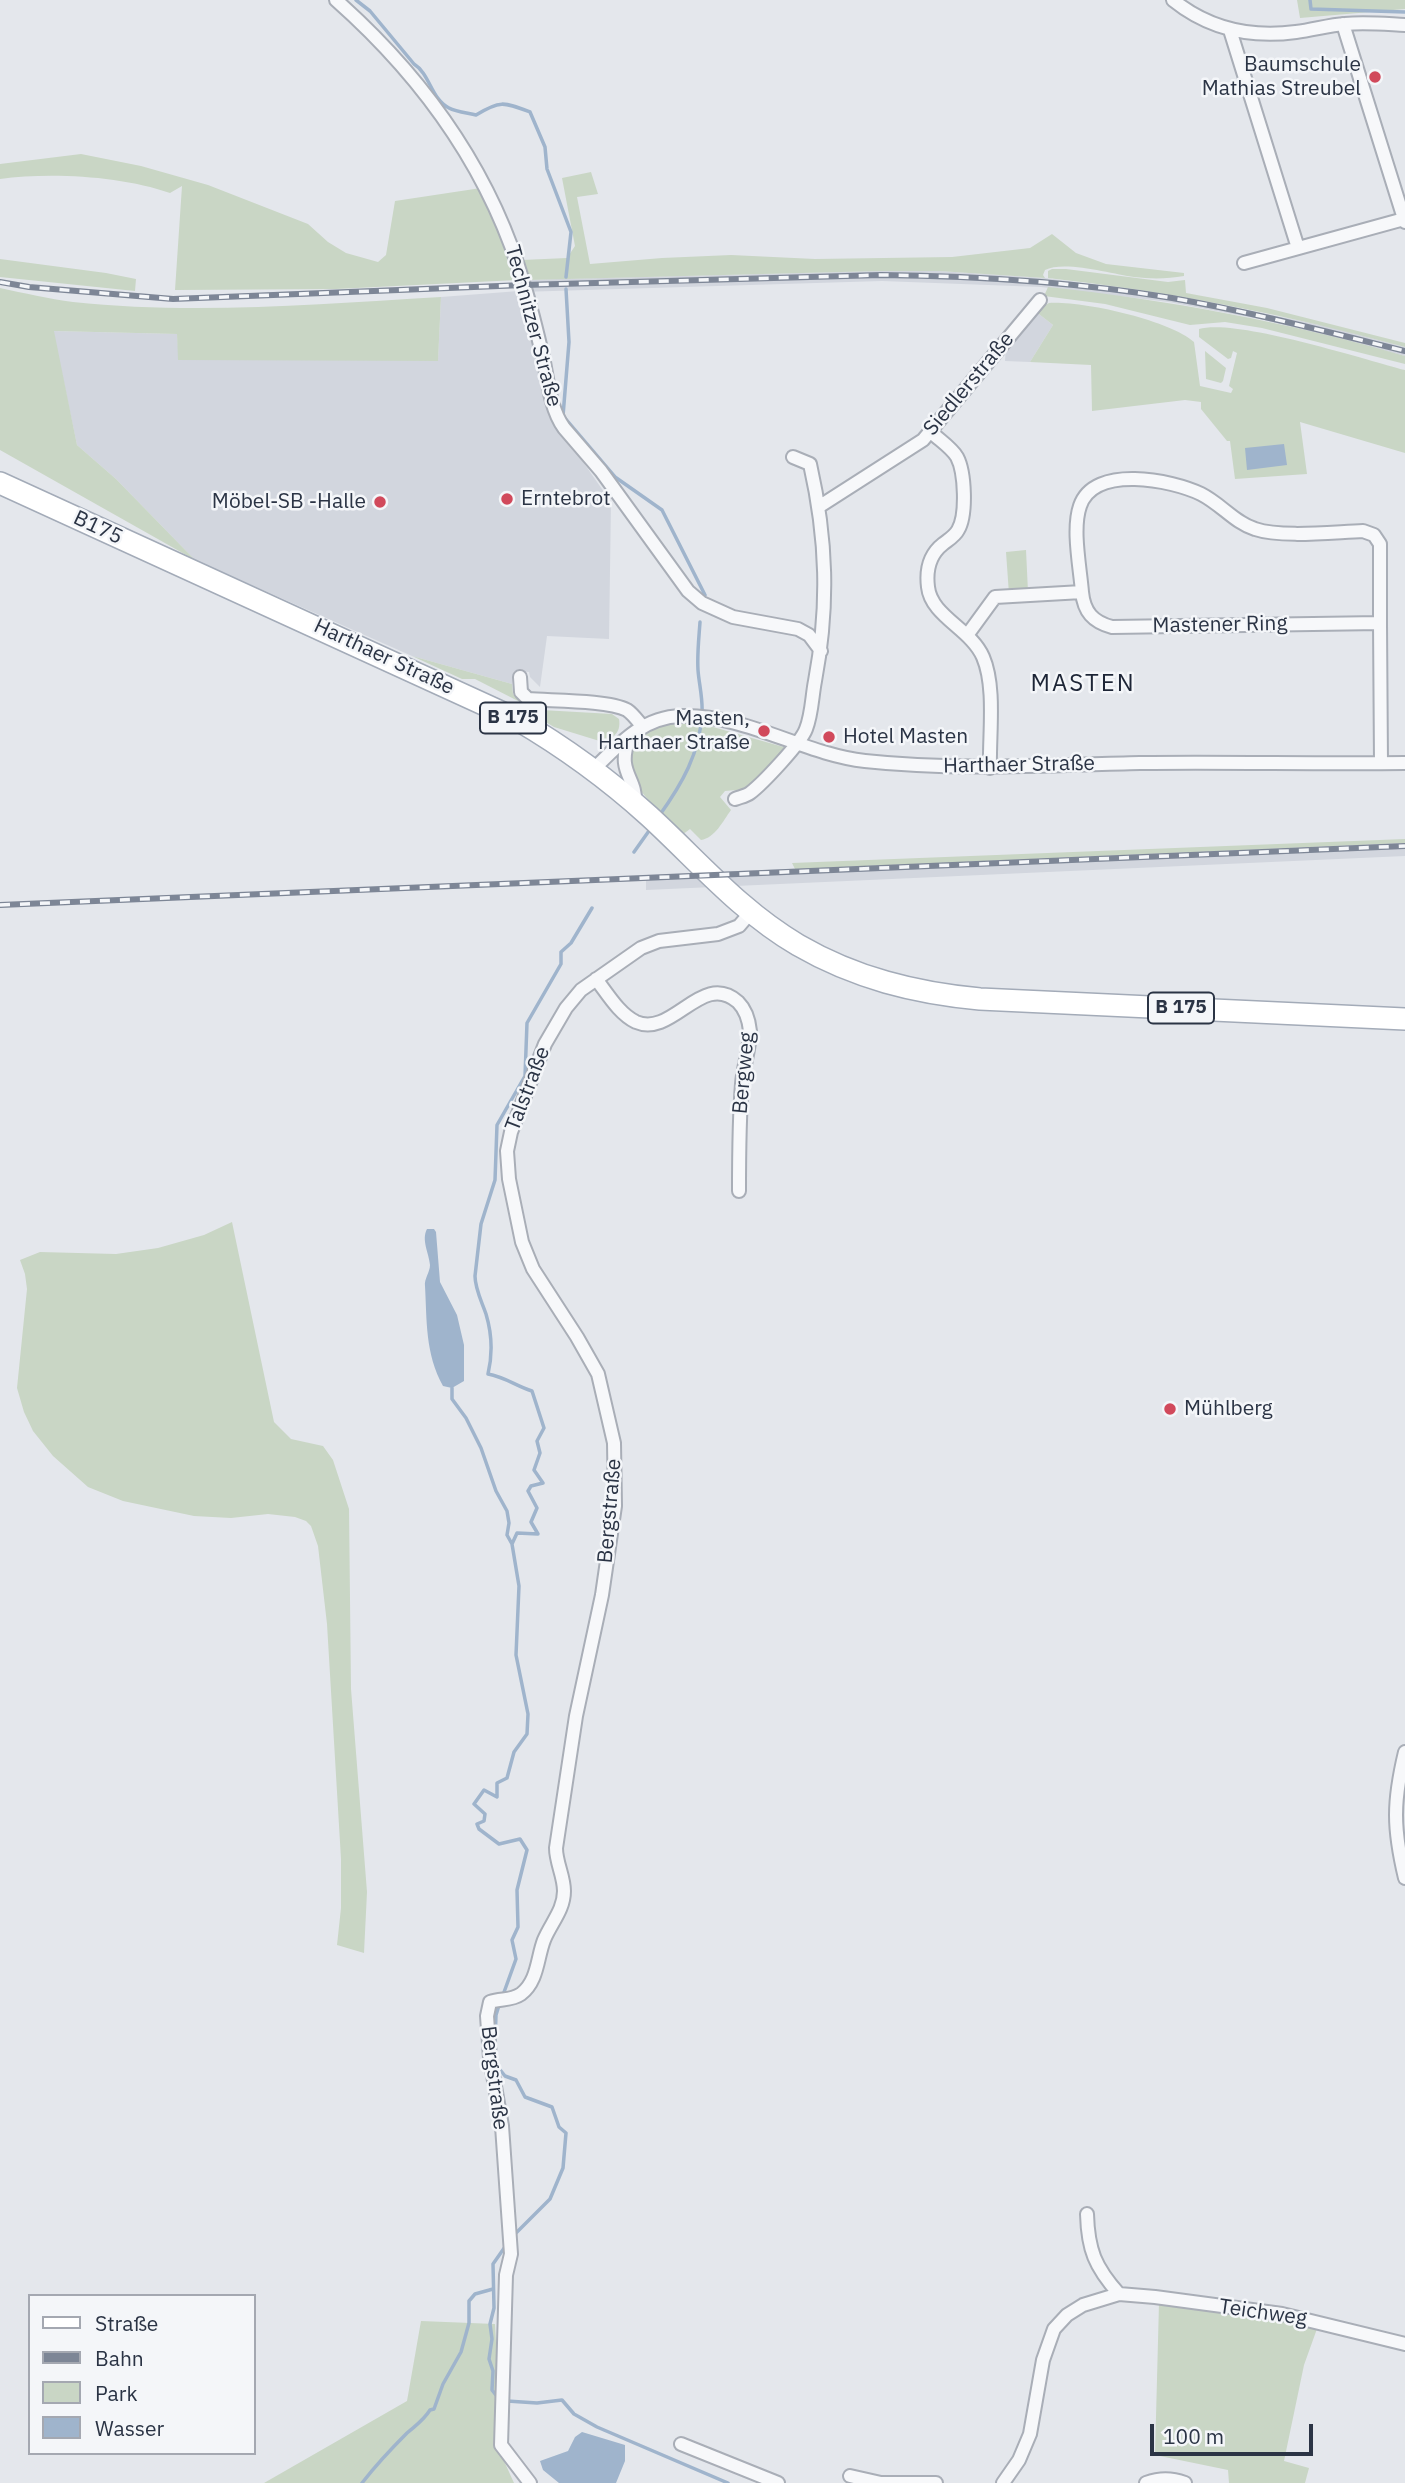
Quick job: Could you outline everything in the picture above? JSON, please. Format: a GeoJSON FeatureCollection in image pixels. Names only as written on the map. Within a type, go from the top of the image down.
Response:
{"type":"FeatureCollection","features":[{"type":"Feature","properties":{"kind":"main road","name":"B175"},"geometry":{"type":"LineString","coordinates":[[0,483],[167,559]]}},
{"type":"Feature","properties":{"kind":"main road","name":"Harthaer Straße"},"geometry":{"type":"LineString","coordinates":[[167,559],[489,705],[548,738],[594,769],[648,816],[729,895],[751,912]]}},
{"type":"Feature","properties":{"kind":"main road","name":"B 175"},"geometry":{"type":"LineString","coordinates":[[751,912],[797,944],[849,970],[897,986],[930,993],[1003,1001],[1405,1019]]}},
{"type":"Feature","properties":{"kind":"street","name":"Technitzer Straße"},"geometry":{"type":"LineString","coordinates":[[336,0],[364,24],[400,63],[468,153],[505,227],[524,285],[559,421],[564,428],[601,471],[688,591],[702,603],[733,617],[798,629],[809,635],[821,651]]}},
{"type":"Feature","properties":{"kind":"street"},"geometry":{"type":"LineString","coordinates":[[1173,0],[1203,20],[1230,30],[1280,33],[1343,24],[1405,25]]}},
{"type":"Feature","properties":{"kind":"street"},"geometry":{"type":"LineString","coordinates":[[1244,263],[1405,220],[1343,24]]}},
{"type":"Feature","properties":{"kind":"street"},"geometry":{"type":"LineString","coordinates":[[1230,30],[1298,248]]}},
{"type":"Feature","properties":{"kind":"street","name":"Siedlerstraße"},"geometry":{"type":"LineString","coordinates":[[820,506],[915,446],[1040,300]]}},
{"type":"Feature","properties":{"kind":"street"},"geometry":{"type":"LineString","coordinates":[[930,431],[956,456],[961,467],[964,506],[963,519],[958,530],[930,559],[928,590],[932,601],[968,634],[984,658],[989,676],[990,768]]}},
{"type":"Feature","properties":{"kind":"street"},"geometry":{"type":"LineString","coordinates":[[735,799],[750,793],[797,743],[806,729],[821,651],[826,576],[820,506],[810,464],[793,457]]}},
{"type":"Feature","properties":{"kind":"street","name":"Mastener Ring"},"geometry":{"type":"LineString","coordinates":[[1380,623],[1100,624],[1090,616],[1083,602],[1076,521],[1084,497],[1111,482],[1150,479],[1186,487],[1205,496],[1254,529],[1269,532],[1363,531],[1374,535],[1380,544],[1381,763]]}},
{"type":"Feature","properties":{"kind":"street"},"geometry":{"type":"LineString","coordinates":[[968,634],[995,597],[1082,592]]}},
{"type":"Feature","properties":{"kind":"street"},"geometry":{"type":"LineString","coordinates":[[520,677],[521,692],[528,699],[610,705],[625,709],[636,717],[642,726]]}},
{"type":"Feature","properties":{"kind":"street","name":"Harthaer Straße"},"geometry":{"type":"LineString","coordinates":[[594,769],[630,734],[642,726],[666,717],[702,717],[764,731],[820,752],[865,761],[990,768],[1139,763],[1405,763]]}},
{"type":"Feature","properties":{"kind":"street"},"geometry":{"type":"LineString","coordinates":[[630,734],[623,761],[627,777],[648,816]]}},
{"type":"Feature","properties":{"kind":"street","name":"Talstraße"},"geometry":{"type":"LineString","coordinates":[[607,1410],[598,1374],[533,1269],[522,1242],[513,1201],[507,1151],[511,1132],[552,1029],[581,990],[641,948],[659,941],[718,934],[739,926],[751,912]]}},
{"type":"Feature","properties":{"kind":"street","name":"Bergweg"},"geometry":{"type":"LineString","coordinates":[[596,979],[623,1012],[642,1024],[663,1022],[710,994],[730,997],[745,1011],[750,1032],[740,1104],[739,1191]]}},
{"type":"Feature","properties":{"kind":"street","name":"Bergstraße"},"geometry":{"type":"LineString","coordinates":[[530,2483],[501,2445],[505,2288],[511,2254],[502,2126],[490,2058],[487,2016],[490,2002],[523,1993],[533,1979],[543,1943],[562,1905],[563,1884],[557,1866],[556,1848],[576,1716],[600,1606],[615,1506],[614,1443],[607,1410]]}},
{"type":"Feature","properties":{"kind":"street"},"geometry":{"type":"LineString","coordinates":[[1405,1752],[1394,1808],[1398,1851],[1405,1878]]}},
{"type":"Feature","properties":{"kind":"street"},"geometry":{"type":"LineString","coordinates":[[1087,2214],[1088,2234],[1096,2265],[1119,2294]]}},
{"type":"Feature","properties":{"kind":"street","name":"Teichweg"},"geometry":{"type":"LineString","coordinates":[[1003,2483],[1019,2460],[1030,2434],[1043,2360],[1054,2329],[1067,2315],[1083,2305],[1119,2294],[1282,2314],[1405,2344]]}},
{"type":"Feature","properties":{"kind":"street"},"geometry":{"type":"LineString","coordinates":[[681,2444],[778,2483]]}},
{"type":"Feature","properties":{"kind":"street"},"geometry":{"type":"LineString","coordinates":[[850,2476],[881,2483],[936,2483]]}},
{"type":"Feature","properties":{"kind":"street"},"geometry":{"type":"LineString","coordinates":[[1146,2483],[1157,2479],[1185,2483]]}},
{"type":"Feature","properties":{"kind":"shaded area"},"geometry":{"type":"Polygon","coordinates":[[[939,271],[1045,278],[1170,294],[1330,327],[1405,347],[1405,356],[1264,320],[1169,302],[1041,287],[882,281],[520,292],[553,419],[611,502],[609,639],[547,636],[540,687],[530,677],[529,672],[514,671],[512,684],[412,656],[195,560],[116,479],[77,445],[53,331],[177,334],[179,360],[438,360],[441,297],[519,291],[517,280],[939,271]]]}},
{"type":"Feature","properties":{"kind":"shaded area"},"geometry":{"type":"Polygon","coordinates":[[[1035,311],[1053,325],[1030,362],[1005,361],[1006,347],[1035,311]]]}},
{"type":"Feature","properties":{"kind":"shaded area"},"geometry":{"type":"Polygon","coordinates":[[[1405,843],[1405,856],[646,890],[646,875],[1405,843]]]}},
{"type":"Feature","properties":{"kind":"green space"},"geometry":{"type":"Polygon","coordinates":[[[1297,0],[1405,0],[1405,9],[1300,18],[1297,0]]]}},
{"type":"Feature","properties":{"kind":"green space"},"geometry":{"type":"Polygon","coordinates":[[[81,154],[141,166],[208,185],[308,224],[328,242],[346,253],[378,262],[386,255],[395,201],[481,188],[517,280],[336,289],[175,290],[182,186],[170,193],[130,183],[86,177],[0,179],[0,164],[81,154]]]}},
{"type":"Feature","properties":{"kind":"green space"},"geometry":{"type":"Polygon","coordinates":[[[591,172],[598,194],[577,197],[590,264],[731,255],[815,259],[952,257],[1030,248],[1052,234],[1076,253],[1106,264],[1184,273],[1184,276],[1140,278],[1064,266],[1045,270],[1045,278],[939,271],[880,271],[528,280],[522,260],[567,258],[575,246],[562,178],[591,172]]]}},
{"type":"Feature","properties":{"kind":"green space"},"geometry":{"type":"Polygon","coordinates":[[[0,259],[136,279],[135,291],[0,277],[0,259]]]}},
{"type":"Feature","properties":{"kind":"green space"},"geometry":{"type":"Polygon","coordinates":[[[1052,269],[1168,282],[1185,280],[1186,293],[1267,308],[1405,343],[1405,347],[1228,305],[1048,278],[1048,271],[1052,269]]]}},
{"type":"Feature","properties":{"kind":"green space"},"geometry":{"type":"Polygon","coordinates":[[[1048,287],[1138,298],[1273,323],[1405,356],[1405,364],[1262,328],[1225,322],[1190,325],[1105,304],[1044,296],[1048,287]]]}},
{"type":"Feature","properties":{"kind":"green space"},"geometry":{"type":"Polygon","coordinates":[[[0,288],[73,302],[165,308],[257,307],[441,297],[438,361],[178,360],[177,334],[54,331],[77,445],[116,479],[195,560],[0,450],[0,288]]]}},
{"type":"Feature","properties":{"kind":"green space"},"geometry":{"type":"Polygon","coordinates":[[[1049,303],[1103,309],[1166,326],[1194,342],[1200,386],[1231,393],[1233,389],[1229,386],[1237,353],[1233,351],[1228,359],[1199,337],[1199,329],[1216,327],[1269,334],[1405,370],[1405,453],[1300,422],[1307,474],[1235,479],[1230,441],[1227,441],[1201,409],[1201,402],[1185,400],[1092,411],[1091,365],[1030,362],[1053,325],[1035,311],[1049,303]]]}},
{"type":"Feature","properties":{"kind":"green space"},"geometry":{"type":"Polygon","coordinates":[[[1205,351],[1226,368],[1221,383],[1206,379],[1205,351]]]}},
{"type":"Feature","properties":{"kind":"green space"},"geometry":{"type":"Polygon","coordinates":[[[1026,550],[1028,592],[1009,594],[1006,552],[1026,550]]]}},
{"type":"Feature","properties":{"kind":"green space"},"geometry":{"type":"Polygon","coordinates":[[[412,656],[512,684],[513,694],[520,702],[475,679],[462,679],[412,656]]]}},
{"type":"Feature","properties":{"kind":"green space"},"geometry":{"type":"Polygon","coordinates":[[[524,709],[612,714],[619,719],[619,727],[617,733],[606,743],[554,727],[524,709]]]}},
{"type":"Feature","properties":{"kind":"green space"},"geometry":{"type":"Polygon","coordinates":[[[692,721],[787,748],[748,789],[725,791],[720,797],[731,810],[715,833],[701,840],[690,829],[682,835],[642,792],[630,768],[632,748],[643,733],[661,725],[692,721]]]}},
{"type":"Feature","properties":{"kind":"green space"},"geometry":{"type":"Polygon","coordinates":[[[1405,839],[1405,843],[795,869],[792,863],[1405,839]]]}},
{"type":"Feature","properties":{"kind":"green space"},"geometry":{"type":"Polygon","coordinates":[[[232,1222],[274,1422],[291,1439],[323,1446],[333,1460],[349,1509],[351,1689],[367,1892],[364,1953],[337,1945],[341,1908],[341,1859],[327,1624],[318,1546],[311,1526],[295,1517],[268,1514],[231,1518],[194,1516],[123,1501],[88,1487],[53,1456],[33,1431],[17,1388],[27,1289],[20,1260],[40,1252],[116,1254],[158,1248],[204,1235],[232,1222]]]}},
{"type":"Feature","properties":{"kind":"green space"},"geometry":{"type":"Polygon","coordinates":[[[1159,2303],[1293,2319],[1318,2326],[1304,2365],[1284,2461],[1309,2468],[1305,2483],[1229,2483],[1228,2470],[1155,2455],[1159,2303]]]}},
{"type":"Feature","properties":{"kind":"green space"},"geometry":{"type":"Polygon","coordinates":[[[421,2321],[495,2324],[499,2396],[495,2441],[514,2483],[264,2483],[407,2401],[421,2321]]]}},
{"type":"Feature","properties":{"kind":"water"},"geometry":{"type":"Polygon","coordinates":[[[1284,444],[1287,465],[1247,470],[1245,448],[1284,444]]]}},
{"type":"Feature","properties":{"kind":"water"},"geometry":{"type":"Polygon","coordinates":[[[427,1229],[434,1229],[436,1232],[440,1282],[457,1315],[464,1345],[464,1381],[452,1388],[443,1386],[430,1349],[425,1283],[430,1265],[425,1242],[427,1229]]]}},
{"type":"Feature","properties":{"kind":"water"},"geometry":{"type":"Polygon","coordinates":[[[582,2432],[625,2445],[625,2461],[616,2483],[559,2483],[543,2470],[540,2461],[568,2451],[575,2437],[582,2432]]]}},
{"type":"Feature","properties":{"kind":"waterway"},"geometry":{"type":"LineString","coordinates":[[356,0],[370,11],[424,74],[438,99],[449,108],[476,115],[502,104],[530,112],[545,147],[547,169],[571,232],[566,277]]}},
{"type":"Feature","properties":{"kind":"waterway"},"geometry":{"type":"LineString","coordinates":[[1310,0],[1311,9],[1405,12]]}},
{"type":"Feature","properties":{"kind":"waterway"},"geometry":{"type":"LineString","coordinates":[[566,289],[569,342],[563,416],[615,477],[662,510],[705,595]]}},
{"type":"Feature","properties":{"kind":"waterway"},"geometry":{"type":"LineString","coordinates":[[659,816],[688,768],[701,728],[698,664],[700,622]]}},
{"type":"Feature","properties":{"kind":"waterway"},"geometry":{"type":"LineString","coordinates":[[634,852],[651,828]]}},
{"type":"Feature","properties":{"kind":"waterway"},"geometry":{"type":"LineString","coordinates":[[503,1995],[516,1959],[512,1940],[518,1927],[517,1890],[527,1850],[520,1839],[499,1844],[479,1829],[477,1824],[484,1821],[485,1814],[474,1804],[484,1790],[497,1797],[497,1783],[507,1778],[514,1752],[527,1734],[528,1714],[516,1655],[519,1586],[512,1544],[517,1533],[538,1534],[531,1522],[537,1508],[528,1491],[531,1486],[543,1483],[534,1470],[540,1453],[537,1441],[544,1428],[532,1391],[488,1374],[491,1336],[475,1276],[481,1224],[495,1180],[497,1125],[525,1076],[527,1023],[561,964],[561,952],[571,943],[592,908]]}},
{"type":"Feature","properties":{"kind":"waterway"},"geometry":{"type":"LineString","coordinates":[[452,1388],[452,1399],[466,1418],[481,1448],[496,1491],[507,1511],[507,1535],[512,1544]]}},
{"type":"Feature","properties":{"kind":"waterway"},"geometry":{"type":"LineString","coordinates":[[495,2042],[496,2015],[500,2002]]}},
{"type":"Feature","properties":{"kind":"waterway"},"geometry":{"type":"LineString","coordinates":[[497,2066],[505,2076],[516,2080],[525,2097],[552,2107],[559,2127],[566,2133],[563,2168],[550,2199],[514,2235]]}},
{"type":"Feature","properties":{"kind":"waterway"},"geometry":{"type":"LineString","coordinates":[[499,2399],[492,2390],[493,2371],[489,2359],[492,2339],[490,2324],[494,2308],[493,2264],[507,2244]]}},
{"type":"Feature","properties":{"kind":"waterway"},"geometry":{"type":"LineString","coordinates":[[362,2483],[401,2439],[434,2409],[443,2384],[461,2352],[469,2323],[469,2301],[475,2294],[493,2289]]}},
{"type":"Feature","properties":{"kind":"waterway"},"geometry":{"type":"LineString","coordinates":[[507,2401],[537,2403],[562,2400],[574,2414],[597,2427],[728,2483]]}},
{"type":"Feature","properties":{"kind":"railway"},"geometry":{"type":"LineString","coordinates":[[0,282],[29,287],[173,299],[524,285],[881,275],[990,278],[1172,298],[1405,351]]}},
{"type":"Feature","properties":{"kind":"railway"},"geometry":{"type":"LineString","coordinates":[[0,905],[1405,846]]}},
{"type":"Feature","properties":{"kind":"place","name":"Baumschule Mathias Streubel"},"geometry":{"type":"Point","coordinates":[1375,77]}},
{"type":"Feature","properties":{"kind":"place","name":"Erntebrot"},"geometry":{"type":"Point","coordinates":[507,499]}},
{"type":"Feature","properties":{"kind":"place","name":"Möbel-SB -Halle"},"geometry":{"type":"Point","coordinates":[380,502]}},
{"type":"Feature","properties":{"kind":"place","name":"Masten, Harthaer Straße"},"geometry":{"type":"Point","coordinates":[764,731]}},
{"type":"Feature","properties":{"kind":"place","name":"Hotel Masten"},"geometry":{"type":"Point","coordinates":[829,737]}},
{"type":"Feature","properties":{"kind":"place","name":"Mühlberg"},"geometry":{"type":"Point","coordinates":[1170,1409]}},
{"type":"Feature","properties":{"kind":"district","name":"MASTEN"},"geometry":{"type":"Point","coordinates":[1083,684]}}]}
